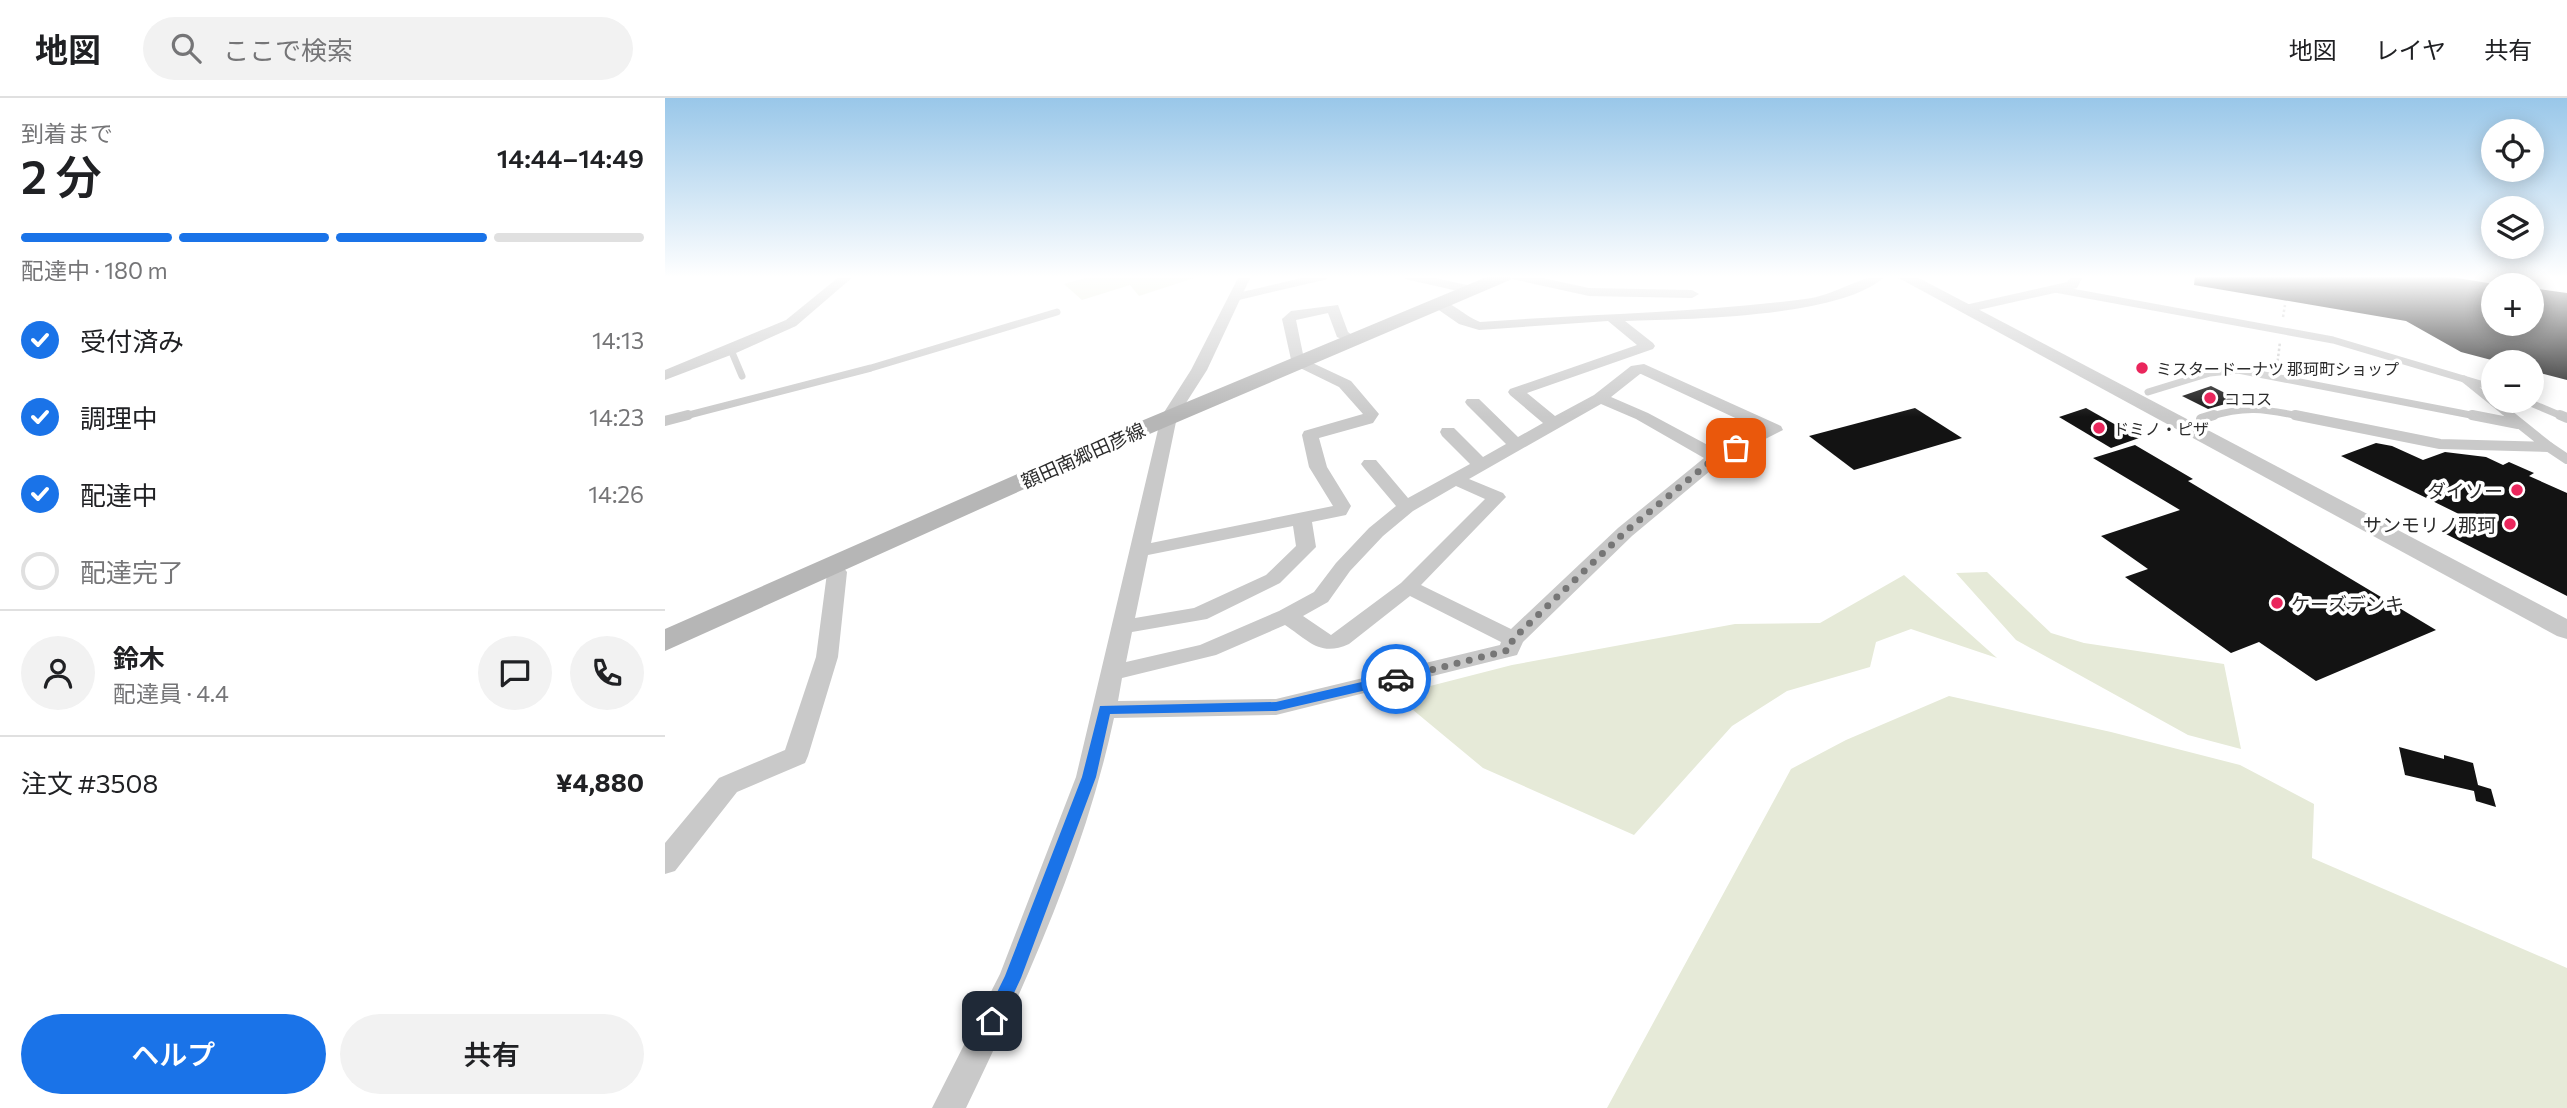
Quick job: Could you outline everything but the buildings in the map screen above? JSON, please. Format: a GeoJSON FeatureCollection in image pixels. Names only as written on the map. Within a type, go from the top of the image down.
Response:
{"type":"FeatureCollection","features":[{"type":"Feature","properties":{"kind":"main road","name":"額田南郷田彦線"},"geometry":{"type":"LineString","coordinates":[[665,641],[831,565],[1297,361],[1391,323]]}},
{"type":"Feature","properties":{"kind":"street"},"geometry":{"type":"LineString","coordinates":[[665,375],[792,323]]}},
{"type":"Feature","properties":{"kind":"street"},"geometry":{"type":"LineString","coordinates":[[949,1108],[1013,978],[1089,777],[1169,417],[1199,370],[1220,323]]}},
{"type":"Feature","properties":{"kind":"street"},"geometry":{"type":"LineString","coordinates":[[1139,551],[1339,511],[1342,506],[1318,467],[1310,435],[1367,420],[1371,414],[1345,384],[1297,361],[1290,323]]}},
{"type":"Feature","properties":{"kind":"street"},"geometry":{"type":"LineString","coordinates":[[1338,323],[1342,334],[1350,340]]}},
{"type":"Feature","properties":{"kind":"street"},"geometry":{"type":"LineString","coordinates":[[1470,323],[1479,326],[1521,323]]}},
{"type":"Feature","properties":{"kind":"street"},"geometry":{"type":"LineString","coordinates":[[1554,424],[1516,392],[1648,346],[1619,323]]}},
{"type":"Feature","properties":{"kind":"street"},"geometry":{"type":"LineString","coordinates":[[2003,323],[2567,630]]}},
{"type":"Feature","properties":{"kind":"street"},"geometry":{"type":"LineString","coordinates":[[2006,323],[2201,419],[2567,612]]}},
{"type":"Feature","properties":{"kind":"street"},"geometry":{"type":"LineString","coordinates":[[1104,710],[1276,707],[1509,650],[1513,639],[1625,532],[1716,457],[1775,430],[1644,369],[1636,369],[1600,398],[1406,507],[1375,532],[1343,567],[1321,597],[1287,616],[1208,650],[1113,672]]}},
{"type":"Feature","properties":{"kind":"street"},"geometry":{"type":"LineString","coordinates":[[1600,398],[1642,416],[1716,457]]}},
{"type":"Feature","properties":{"kind":"street"},"geometry":{"type":"LineString","coordinates":[[1473,402],[1517,445]]}},
{"type":"Feature","properties":{"kind":"street"},"geometry":{"type":"LineString","coordinates":[[1448,432],[1480,464]]}},
{"type":"Feature","properties":{"kind":"street"},"geometry":{"type":"LineString","coordinates":[[1370,464],[1406,507]]}},
{"type":"Feature","properties":{"kind":"street"},"geometry":{"type":"LineString","coordinates":[[1287,616],[1330,644],[1341,639],[1409,587],[1497,497],[1455,479]]}},
{"type":"Feature","properties":{"kind":"street"},"geometry":{"type":"LineString","coordinates":[[1122,627],[1199,614],[1273,579],[1307,547],[1302,519]]}},
{"type":"Feature","properties":{"kind":"street"},"geometry":{"type":"LineString","coordinates":[[665,863],[728,785],[796,756],[827,657],[838,572],[831,565]]}},
{"type":"Feature","properties":{"kind":"street"},"geometry":{"type":"LineString","coordinates":[[1409,587],[1513,639]]}},
{"type":"Feature","properties":{"kind":"lane"},"geometry":{"type":"LineString","coordinates":[[665,422],[871,368],[1021,323]]}},
{"type":"Feature","properties":{"kind":"lane"},"geometry":{"type":"LineString","coordinates":[[2237,323],[2333,341],[2481,384]]}},
{"type":"Feature","properties":{"kind":"lane"},"geometry":{"type":"LineString","coordinates":[[731,350],[742,376]]}},
{"type":"Feature","properties":{"kind":"lane"},"geometry":{"type":"LineString","coordinates":[[2148,392],[2210,373],[2238,370],[2521,424]]}},
{"type":"Feature","properties":{"kind":"lane"},"geometry":{"type":"LineString","coordinates":[[2465,379],[2567,459]]}},
{"type":"Feature","properties":{"kind":"lane"},"geometry":{"type":"LineString","coordinates":[[2201,419],[2238,408],[2259,408],[2440,444],[2549,447]]}},
{"type":"Feature","properties":{"kind":"lane"},"geometry":{"type":"LineString","coordinates":[[2544,408],[2567,418]]}},
{"type":"Feature","properties":{"kind":"green space"},"geometry":{"type":"Polygon","coordinates":[[[1987,572],[2051,633],[2084,643],[2224,664],[2241,749],[2188,735],[2016,640],[1956,573],[1987,572]]]}},
{"type":"Feature","properties":{"kind":"green space"},"geometry":{"type":"Polygon","coordinates":[[[1904,575],[1997,658],[1911,629],[1876,642],[1870,667],[1787,691],[1732,726],[1634,835],[1483,768],[1395,695],[1512,665],[1735,624],[1820,623],[1904,575]]]}},
{"type":"Feature","properties":{"kind":"green space"},"geometry":{"type":"Polygon","coordinates":[[[1949,696],[2111,732],[2240,765],[2314,804],[2312,858],[2567,968],[2567,1108],[1607,1108],[1791,769],[1846,740],[1949,696]]]}},
{"type":"Feature","properties":{"kind":"way so far"},"geometry":{"type":"LineString","coordinates":[[1396,679],[1509,650],[1513,639],[1625,532],[1716,457],[1736,448]]}},
{"type":"Feature","properties":{"kind":"place","name":"ミスタードーナツ 那珂町ショップ"},"geometry":{"type":"Point","coordinates":[2142,368]}},
{"type":"Feature","properties":{"kind":"place","name":"ココス"},"geometry":{"type":"Point","coordinates":[2210,398]}},
{"type":"Feature","properties":{"kind":"place","name":"ドミノ・ピザ"},"geometry":{"type":"Point","coordinates":[2099,428]}},
{"type":"Feature","properties":{"kind":"place","name":"ダイソー"},"geometry":{"type":"Point","coordinates":[2517,490]}},
{"type":"Feature","properties":{"kind":"place","name":"サンモリノ那珂"},"geometry":{"type":"Point","coordinates":[2510,524]}},
{"type":"Feature","properties":{"kind":"place","name":"ケーズデンキ"},"geometry":{"type":"Point","coordinates":[2277,603]}},
{"type":"Feature","properties":{"kind":"route"},"geometry":{"type":"LineString","coordinates":[[992,1021],[1013,978],[1089,777],[1104,710],[1276,707],[1396,679]]}}]}
